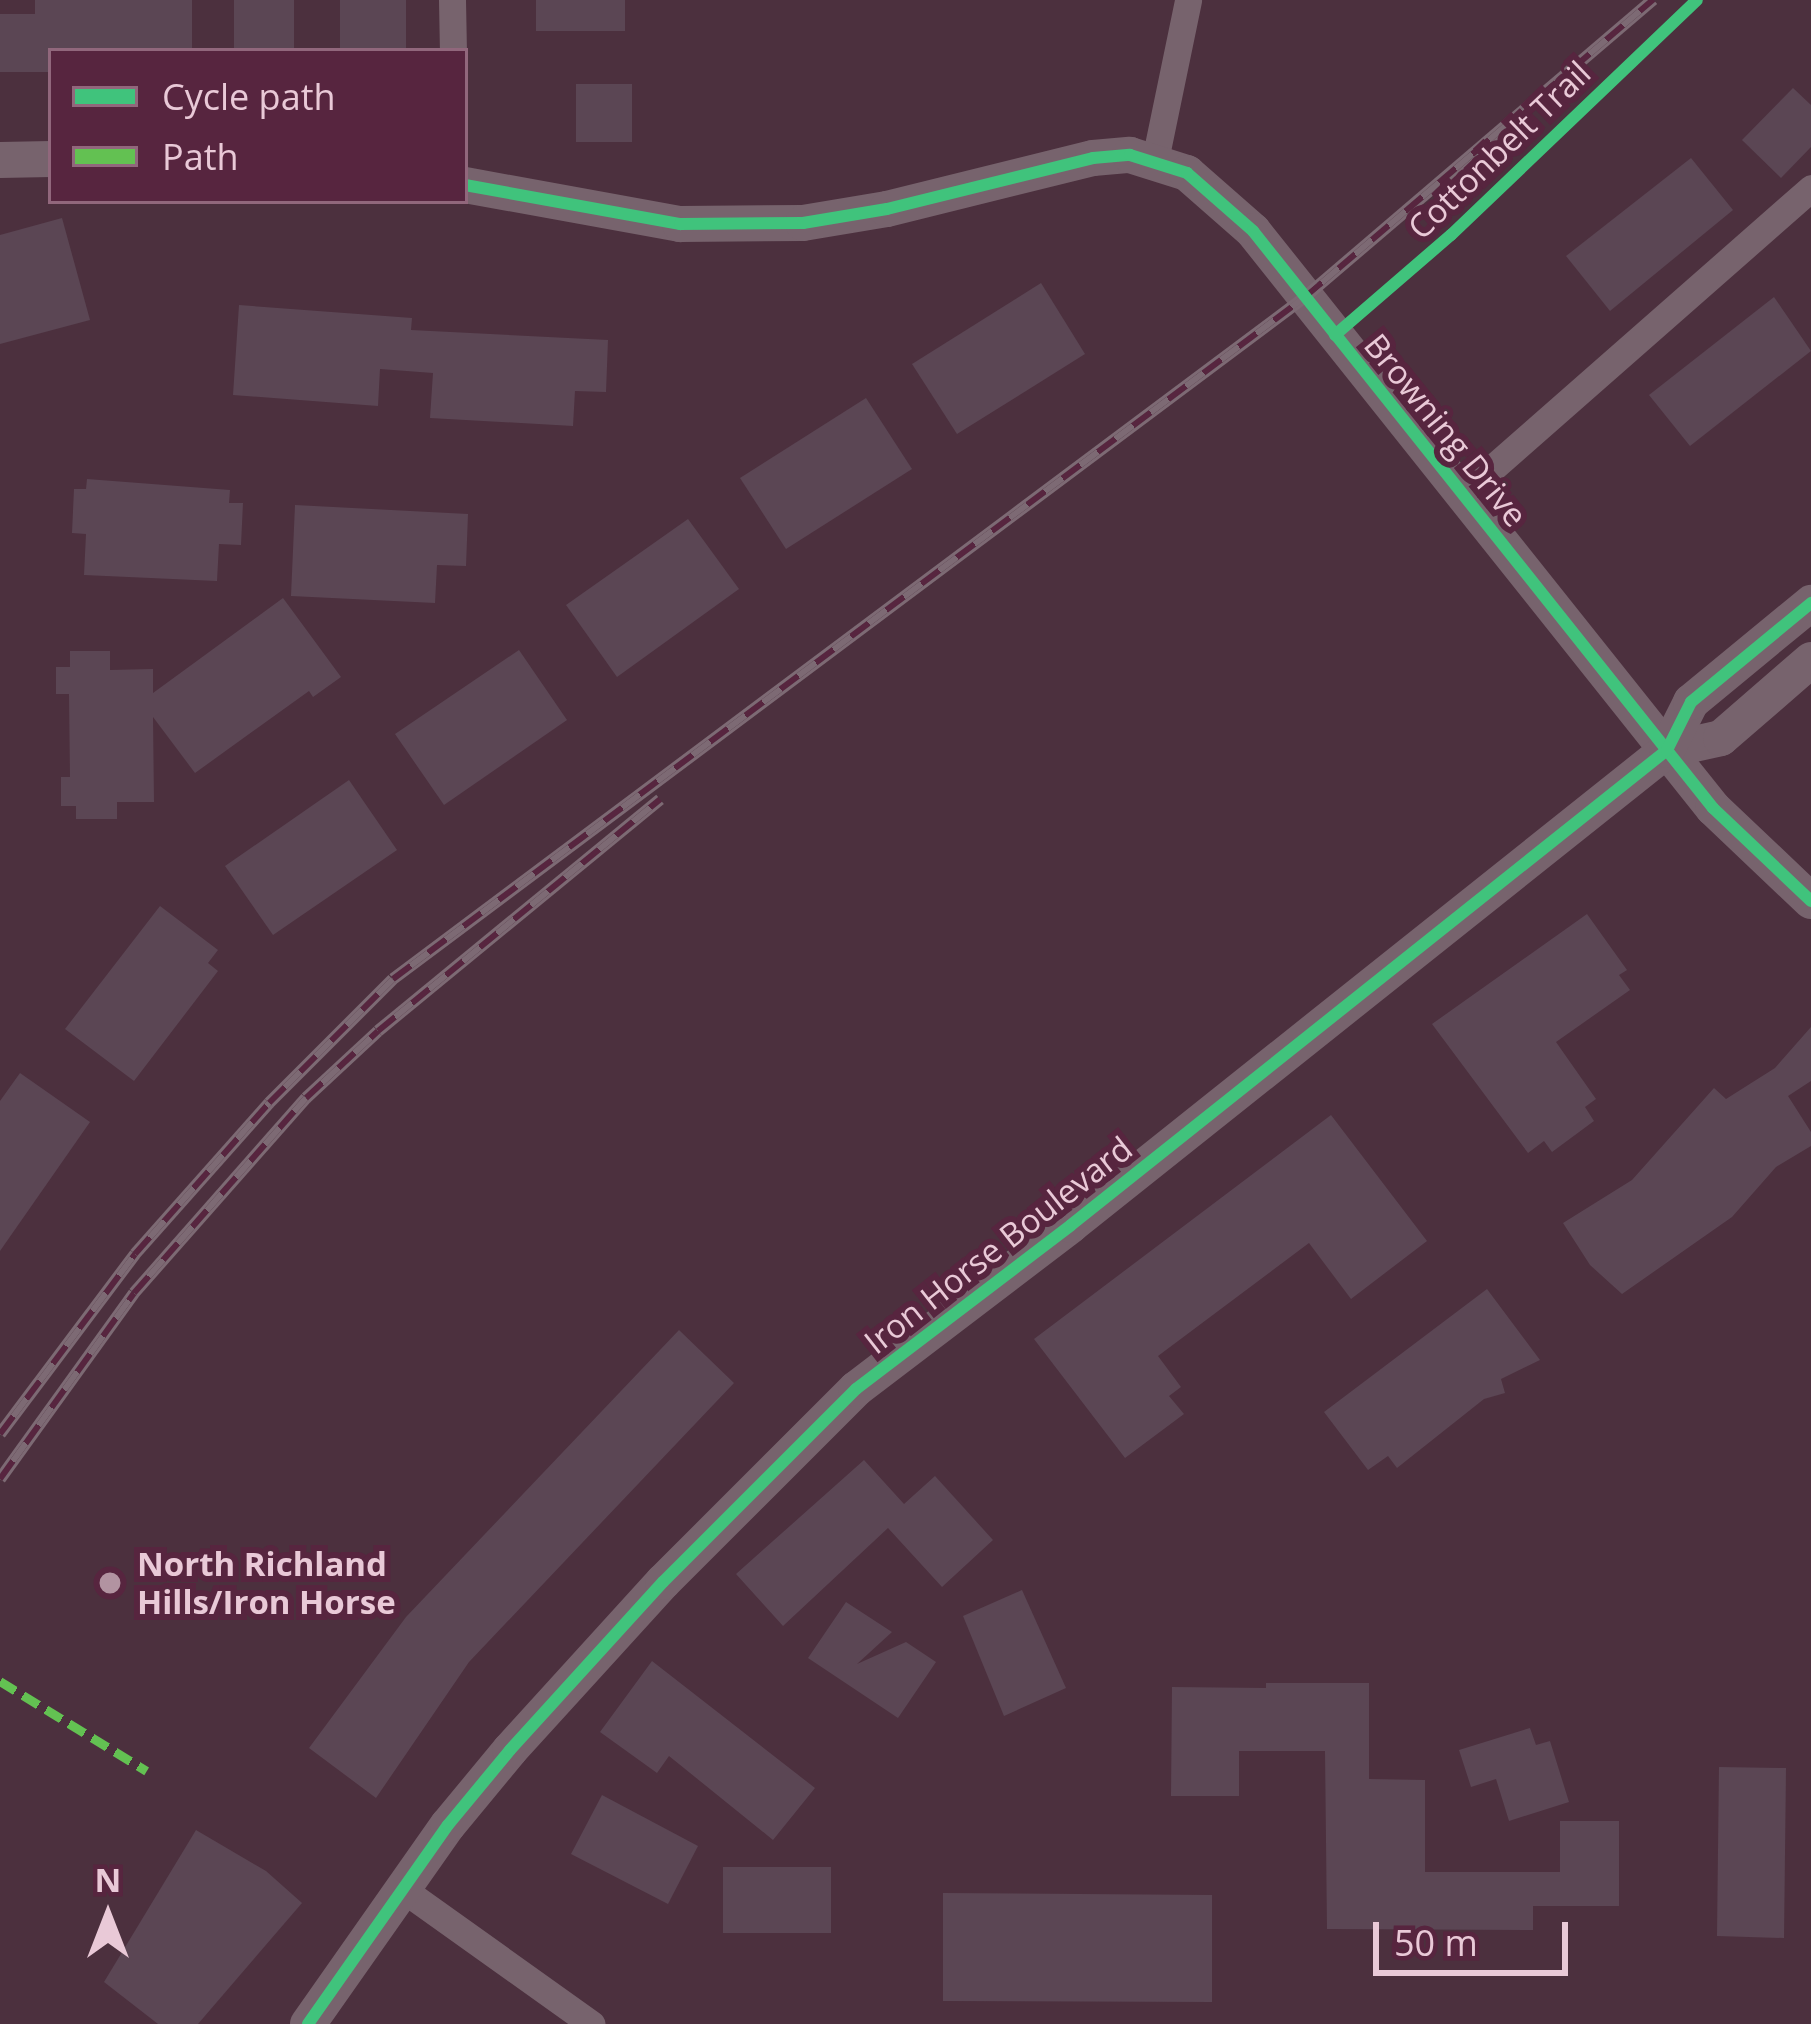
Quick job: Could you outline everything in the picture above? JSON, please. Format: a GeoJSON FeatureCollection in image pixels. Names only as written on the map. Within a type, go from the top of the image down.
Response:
{"type":"FeatureCollection","features":[{"type":"Feature","properties":{"kind":"street"},"geometry":{"type":"LineString","coordinates":[[452,0],[453,48]]}},
{"type":"Feature","properties":{"kind":"street"},"geometry":{"type":"LineString","coordinates":[[1156,160],[1188,0]]}},
{"type":"Feature","properties":{"kind":"street","name":"Browning Drive"},"geometry":{"type":"LineString","coordinates":[[468,186],[680,224],[803,223],[887,209],[1093,158],[1156,160],[1187,173],[1253,231],[1713,808],[1811,901]]}},
{"type":"Feature","properties":{"kind":"street"},"geometry":{"type":"LineString","coordinates":[[0,160],[48,159]]}},
{"type":"Feature","properties":{"kind":"street"},"geometry":{"type":"LineString","coordinates":[[1464,494],[1811,188]]}},
{"type":"Feature","properties":{"kind":"street","name":"Iron Horse Boulevard"},"geometry":{"type":"LineString","coordinates":[[308,2024],[460,1810],[587,1662],[856,1389],[1071,1225],[1666,750],[1691,702],[1811,603]]}},
{"type":"Feature","properties":{"kind":"street","name":"Iron Horse Boulevard"},"geometry":{"type":"LineString","coordinates":[[1666,750],[1721,738],[1811,660]]}},
{"type":"Feature","properties":{"kind":"street"},"geometry":{"type":"LineString","coordinates":[[401,1888],[592,2024]]}},
{"type":"Feature","properties":{"kind":"building"},"geometry":{"type":"Polygon","coordinates":[[[35,0],[192,0],[192,48],[48,48],[48,72],[0,72],[0,14],[35,14],[35,0]]]}},
{"type":"Feature","properties":{"kind":"building"},"geometry":{"type":"Polygon","coordinates":[[[234,0],[294,0],[294,48],[234,48],[234,0]]]}},
{"type":"Feature","properties":{"kind":"building"},"geometry":{"type":"Polygon","coordinates":[[[340,0],[406,0],[406,48],[340,48],[340,0]]]}},
{"type":"Feature","properties":{"kind":"building"},"geometry":{"type":"Polygon","coordinates":[[[536,0],[625,0],[625,31],[536,31],[536,0]]]}},
{"type":"Feature","properties":{"kind":"building"},"geometry":{"type":"Polygon","coordinates":[[[576,84],[632,84],[632,142],[576,142],[576,84]]]}},
{"type":"Feature","properties":{"kind":"building"},"geometry":{"type":"Polygon","coordinates":[[[1793,88],[1811,105],[1811,147],[1781,178],[1742,140],[1793,88]]]}},
{"type":"Feature","properties":{"kind":"building"},"geometry":{"type":"Polygon","coordinates":[[[1691,158],[1733,210],[1610,311],[1566,256],[1691,158]]]}},
{"type":"Feature","properties":{"kind":"building"},"geometry":{"type":"Polygon","coordinates":[[[62,218],[90,320],[0,344],[0,235],[62,218]]]}},
{"type":"Feature","properties":{"kind":"building"},"geometry":{"type":"Polygon","coordinates":[[[1041,283],[1085,354],[957,434],[912,364],[1041,283]]]}},
{"type":"Feature","properties":{"kind":"building"},"geometry":{"type":"Polygon","coordinates":[[[1774,297],[1811,351],[1690,446],[1649,395],[1774,297]]]}},
{"type":"Feature","properties":{"kind":"building"},"geometry":{"type":"Polygon","coordinates":[[[239,305],[412,318],[411,330],[608,340],[606,392],[575,391],[573,426],[430,418],[433,373],[380,369],[378,406],[233,395],[239,305]]]}},
{"type":"Feature","properties":{"kind":"building"},"geometry":{"type":"Polygon","coordinates":[[[866,398],[912,469],[786,549],[740,478],[866,398]]]}},
{"type":"Feature","properties":{"kind":"building"},"geometry":{"type":"Polygon","coordinates":[[[87,479],[230,490],[229,503],[243,503],[241,545],[219,544],[217,581],[84,575],[86,534],[72,533],[74,489],[86,489],[87,479]]]}},
{"type":"Feature","properties":{"kind":"building"},"geometry":{"type":"Polygon","coordinates":[[[295,505],[468,514],[466,566],[437,565],[435,603],[291,596],[295,505]]]}},
{"type":"Feature","properties":{"kind":"building"},"geometry":{"type":"Polygon","coordinates":[[[688,519],[739,589],[617,677],[566,605],[688,519]]]}},
{"type":"Feature","properties":{"kind":"building"},"geometry":{"type":"Polygon","coordinates":[[[283,598],[341,677],[313,697],[309,691],[195,773],[153,717],[154,802],[117,802],[117,819],[76,819],[76,806],[61,806],[61,777],[70,777],[69,694],[56,694],[56,667],[70,667],[70,651],[110,651],[110,670],[153,669],[153,693],[283,598]]]}},
{"type":"Feature","properties":{"kind":"building"},"geometry":{"type":"Polygon","coordinates":[[[519,650],[567,720],[444,805],[395,734],[519,650]]]}},
{"type":"Feature","properties":{"kind":"building"},"geometry":{"type":"Polygon","coordinates":[[[349,780],[397,850],[273,935],[225,866],[349,780]]]}},
{"type":"Feature","properties":{"kind":"building"},"geometry":{"type":"Polygon","coordinates":[[[160,906],[218,950],[208,963],[218,971],[134,1081],[65,1029],[160,906]]]}},
{"type":"Feature","properties":{"kind":"building"},"geometry":{"type":"Polygon","coordinates":[[[1587,914],[1627,970],[1619,975],[1630,990],[1556,1042],[1596,1099],[1585,1107],[1594,1121],[1552,1152],[1544,1141],[1528,1153],[1432,1024],[1587,914]]]}},
{"type":"Feature","properties":{"kind":"building"},"geometry":{"type":"Polygon","coordinates":[[[1811,1027],[1811,1081],[1788,1096],[1811,1132],[1811,1146],[1776,1167],[1732,1217],[1622,1294],[1590,1265],[1563,1223],[1632,1180],[1714,1088],[1726,1099],[1775,1068],[1811,1027]]]}},
{"type":"Feature","properties":{"kind":"building"},"geometry":{"type":"Polygon","coordinates":[[[20,1073],[90,1122],[0,1251],[0,1101],[20,1073]]]}},
{"type":"Feature","properties":{"kind":"building"},"geometry":{"type":"Polygon","coordinates":[[[1331,1115],[1427,1241],[1351,1299],[1309,1243],[1158,1356],[1181,1387],[1169,1396],[1184,1414],[1125,1458],[1034,1339],[1331,1115]]]}},
{"type":"Feature","properties":{"kind":"building"},"geometry":{"type":"Polygon","coordinates":[[[1487,1289],[1540,1360],[1501,1379],[1505,1393],[1484,1399],[1397,1468],[1388,1456],[1368,1470],[1324,1412],[1487,1289]]]}},
{"type":"Feature","properties":{"kind":"building"},"geometry":{"type":"Polygon","coordinates":[[[679,1330],[734,1383],[469,1662],[376,1798],[309,1748],[406,1617],[679,1330]]]}},
{"type":"Feature","properties":{"kind":"building"},"geometry":{"type":"Polygon","coordinates":[[[864,1460],[904,1504],[935,1476],[993,1540],[942,1587],[888,1528],[783,1626],[736,1574],[864,1460]]]}},
{"type":"Feature","properties":{"kind":"building"},"geometry":{"type":"Polygon","coordinates":[[[1022,1590],[1066,1688],[1004,1716],[963,1616],[1022,1590]]]}},
{"type":"Feature","properties":{"kind":"building"},"geometry":{"type":"Polygon","coordinates":[[[846,1602],[892,1632],[857,1664],[906,1642],[936,1662],[898,1718],[808,1658],[846,1602]]]}},
{"type":"Feature","properties":{"kind":"building"},"geometry":{"type":"Polygon","coordinates":[[[652,1661],[815,1788],[773,1840],[669,1756],[657,1773],[600,1732],[652,1661]]]}},
{"type":"Feature","properties":{"kind":"building"},"geometry":{"type":"Polygon","coordinates":[[[1266,1683],[1369,1683],[1369,1779],[1425,1780],[1425,1872],[1560,1872],[1560,1821],[1619,1821],[1619,1906],[1533,1906],[1533,1930],[1327,1929],[1325,1751],[1239,1751],[1239,1796],[1171,1796],[1172,1687],[1266,1688],[1266,1683]]]}},
{"type":"Feature","properties":{"kind":"building"},"geometry":{"type":"Polygon","coordinates":[[[1530,1728],[1536,1745],[1550,1741],[1569,1802],[1509,1821],[1496,1779],[1471,1787],[1459,1750],[1530,1728]]]}},
{"type":"Feature","properties":{"kind":"building"},"geometry":{"type":"Polygon","coordinates":[[[1719,1767],[1786,1768],[1784,1938],[1717,1936],[1719,1767]]]}},
{"type":"Feature","properties":{"kind":"building"},"geometry":{"type":"Polygon","coordinates":[[[602,1795],[698,1846],[668,1904],[571,1854],[602,1795]]]}},
{"type":"Feature","properties":{"kind":"building"},"geometry":{"type":"Polygon","coordinates":[[[196,1830],[266,1871],[302,1903],[198,2024],[158,2024],[104,1982],[196,1830]]]}},
{"type":"Feature","properties":{"kind":"building"},"geometry":{"type":"Polygon","coordinates":[[[723,1867],[831,1867],[831,1933],[723,1933],[723,1867]]]}},
{"type":"Feature","properties":{"kind":"building"},"geometry":{"type":"Polygon","coordinates":[[[943,1893],[1212,1895],[1212,2002],[943,2001],[943,1893]]]}},
{"type":"Feature","properties":{"kind":"railway"},"geometry":{"type":"LineString","coordinates":[[0,1434],[135,1254],[269,1103],[393,979],[1305,297],[1653,0]]}},
{"type":"Feature","properties":{"kind":"railway"},"geometry":{"type":"LineString","coordinates":[[0,1479],[134,1293],[306,1098],[378,1031],[660,799]]}},
{"type":"Feature","properties":{"kind":"marked path"},"geometry":{"type":"LineString","coordinates":[[0,1681],[147,1771]]}},
{"type":"Feature","properties":{"kind":"cycle path","name":"Cottonbelt Trail"},"geometry":{"type":"LineString","coordinates":[[1335,335],[1451,235],[1697,0]]}},
{"type":"Feature","properties":{"kind":"cycle path"},"geometry":{"type":"LineString","coordinates":[[468,186],[680,224],[803,223],[887,209],[1093,158],[1130,155],[1187,173],[1253,231],[1713,808],[1811,901]]}},
{"type":"Feature","properties":{"kind":"cycle path"},"geometry":{"type":"LineString","coordinates":[[308,2024],[448,1825],[510,1750],[663,1582],[856,1389],[1071,1225],[1667,750],[1691,702],[1811,603]]}},
{"type":"Feature","properties":{"kind":"place","name":"North Richland Hills/Iron Horse"},"geometry":{"type":"Point","coordinates":[110,1583]}}]}
